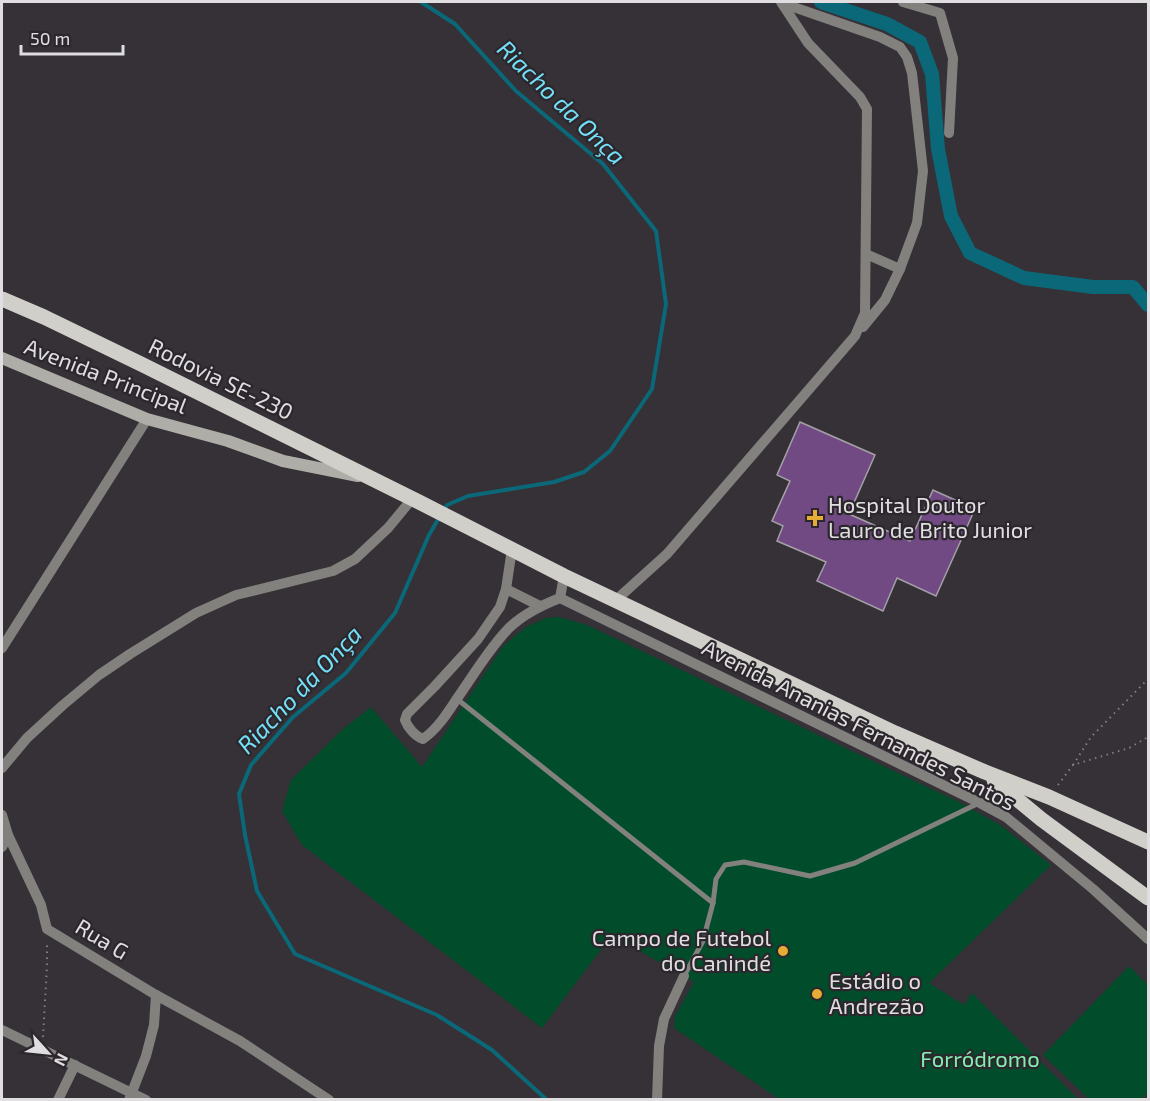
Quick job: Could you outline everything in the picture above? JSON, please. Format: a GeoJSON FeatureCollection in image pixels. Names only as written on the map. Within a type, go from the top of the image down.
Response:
{"type":"FeatureCollection","features":[{"type":"Feature","properties":{"kind":"main road","name":"Rodovia SE-230"},"geometry":{"type":"LineString","coordinates":[[2,299],[141,364],[564,576],[895,733],[985,772]]}},
{"type":"Feature","properties":{"kind":"main road"},"geometry":{"type":"LineString","coordinates":[[985,772],[1049,797],[1149,842]]}},
{"type":"Feature","properties":{"kind":"main road"},"geometry":{"type":"LineString","coordinates":[[985,772],[1041,819],[1149,898]]}},
{"type":"Feature","properties":{"kind":"street"},"geometry":{"type":"LineString","coordinates":[[781,2],[808,43],[860,97],[867,109],[865,313],[855,336]]}},
{"type":"Feature","properties":{"kind":"street"},"geometry":{"type":"LineString","coordinates":[[616,600],[667,554],[885,300],[900,269],[917,223],[923,171],[912,73],[907,57],[900,47],[880,37],[781,2]]}},
{"type":"Feature","properties":{"kind":"street"},"geometry":{"type":"LineString","coordinates":[[903,2],[940,14],[953,58],[949,133]]}},
{"type":"Feature","properties":{"kind":"street"},"geometry":{"type":"LineString","coordinates":[[866,254],[900,269]]}},
{"type":"Feature","properties":{"kind":"street","name":"Avenida Principal"},"geometry":{"type":"LineString","coordinates":[[2,358],[147,419],[228,441],[283,461],[369,477]]}},
{"type":"Feature","properties":{"kind":"street"},"geometry":{"type":"LineString","coordinates":[[2,648],[147,419]]}},
{"type":"Feature","properties":{"kind":"street"},"geometry":{"type":"LineString","coordinates":[[2,768],[27,738],[63,705],[99,675],[130,654],[196,614],[236,595],[333,570],[355,559],[416,501]]}},
{"type":"Feature","properties":{"kind":"street"},"geometry":{"type":"LineString","coordinates":[[512,549],[506,589],[500,607],[478,639],[407,714],[406,724],[418,737],[423,739],[445,716],[493,647],[510,627],[540,606],[560,598],[564,576]]}},
{"type":"Feature","properties":{"kind":"street"},"geometry":{"type":"LineString","coordinates":[[506,589],[540,606]]}},
{"type":"Feature","properties":{"kind":"street","name":"Avenida Ananias Fernandes Santos"},"geometry":{"type":"LineString","coordinates":[[560,598],[1006,817],[1094,889],[1149,939]]}},
{"type":"Feature","properties":{"kind":"street"},"geometry":{"type":"LineString","coordinates":[[1006,817],[1023,804]]}},
{"type":"Feature","properties":{"kind":"street","name":"Rua G"},"geometry":{"type":"LineString","coordinates":[[2,815],[8,835],[41,905],[47,929],[156,995],[240,1041],[329,1100]]}},
{"type":"Feature","properties":{"kind":"street"},"geometry":{"type":"LineString","coordinates":[[2,847],[8,835]]}},
{"type":"Feature","properties":{"kind":"street"},"geometry":{"type":"LineString","coordinates":[[657,1100],[659,1046],[664,1019],[684,976]]}},
{"type":"Feature","properties":{"kind":"street"},"geometry":{"type":"LineString","coordinates":[[130,1096],[146,1056],[154,1025],[156,995]]}},
{"type":"Feature","properties":{"kind":"street"},"geometry":{"type":"LineString","coordinates":[[2,1030],[75,1065],[130,1096],[146,1100]]}},
{"type":"Feature","properties":{"kind":"street"},"geometry":{"type":"LineString","coordinates":[[58,1100],[75,1065]]}},
{"type":"Feature","properties":{"kind":"lane"},"geometry":{"type":"LineString","coordinates":[[457,699],[713,903]]}},
{"type":"Feature","properties":{"kind":"lane"},"geometry":{"type":"LineString","coordinates":[[684,976],[703,941],[713,903],[716,879],[726,865],[744,862],[810,876],[855,863],[980,803]]}},
{"type":"Feature","properties":{"kind":"path"},"geometry":{"type":"LineString","coordinates":[[1049,797],[1091,737],[1149,679]]}},
{"type":"Feature","properties":{"kind":"path"},"geometry":{"type":"LineString","coordinates":[[1073,765],[1129,748],[1149,737]]}},
{"type":"Feature","properties":{"kind":"path"},"geometry":{"type":"LineString","coordinates":[[42,1049],[47,929]]}},
{"type":"Feature","properties":{"kind":"green space","name":"Forródromo"},"geometry":{"type":"Polygon","coordinates":[[[559,617],[587,625],[959,802],[1002,826],[1051,865],[929,983],[964,1005],[972,993],[1078,1099],[779,1099],[674,1028],[675,1016],[694,982],[612,935],[542,1028],[302,845],[282,811],[291,780],[343,729],[371,707],[422,767],[503,646],[526,627],[546,618],[559,617]]]}},
{"type":"Feature","properties":{"kind":"green space"},"geometry":{"type":"Polygon","coordinates":[[[1129,966],[1148,985],[1148,1092],[1142,1099],[1089,1099],[1043,1055],[1129,966]]]}},
{"type":"Feature","properties":{"kind":"building","name":"Hospital Doutor Lauro de Brito Junior"},"geometry":{"type":"Polygon","coordinates":[[[800,422],[875,455],[849,514],[910,541],[933,490],[975,509],[936,596],[897,578],[883,611],[817,581],[826,562],[777,541],[783,526],[772,521],[790,481],[777,475],[800,422]]]}},
{"type":"Feature","properties":{"kind":"waterway","name":"Riacho da Onça"},"geometry":{"type":"LineString","coordinates":[[421,2],[455,24],[516,91],[603,164],[656,231],[666,304],[652,389],[610,451],[584,472],[554,482],[468,496],[447,505],[444,510]]}},
{"type":"Feature","properties":{"kind":"waterway"},"geometry":{"type":"LineString","coordinates":[[821,2],[887,24],[920,42],[932,74],[938,149],[951,216],[970,253],[1024,278],[1093,287],[1133,287],[1148,305]]}},
{"type":"Feature","properties":{"kind":"waterway","name":"Riacho da Onça"},"geometry":{"type":"LineString","coordinates":[[440,516],[429,535],[395,613],[346,673],[293,717],[251,765],[239,794],[245,835],[257,891],[295,954],[437,1015],[492,1050],[547,1100]]}},
{"type":"Feature","properties":{"kind":"place","name":"Hospital Doutor Lauro de Brito Junior"},"geometry":{"type":"Point","coordinates":[815,518]}},
{"type":"Feature","properties":{"kind":"place","name":"Campo de Futebol do Canindé"},"geometry":{"type":"Point","coordinates":[783,951]}},
{"type":"Feature","properties":{"kind":"place","name":"Estádio o Andrezão"},"geometry":{"type":"Point","coordinates":[817,994]}}]}
